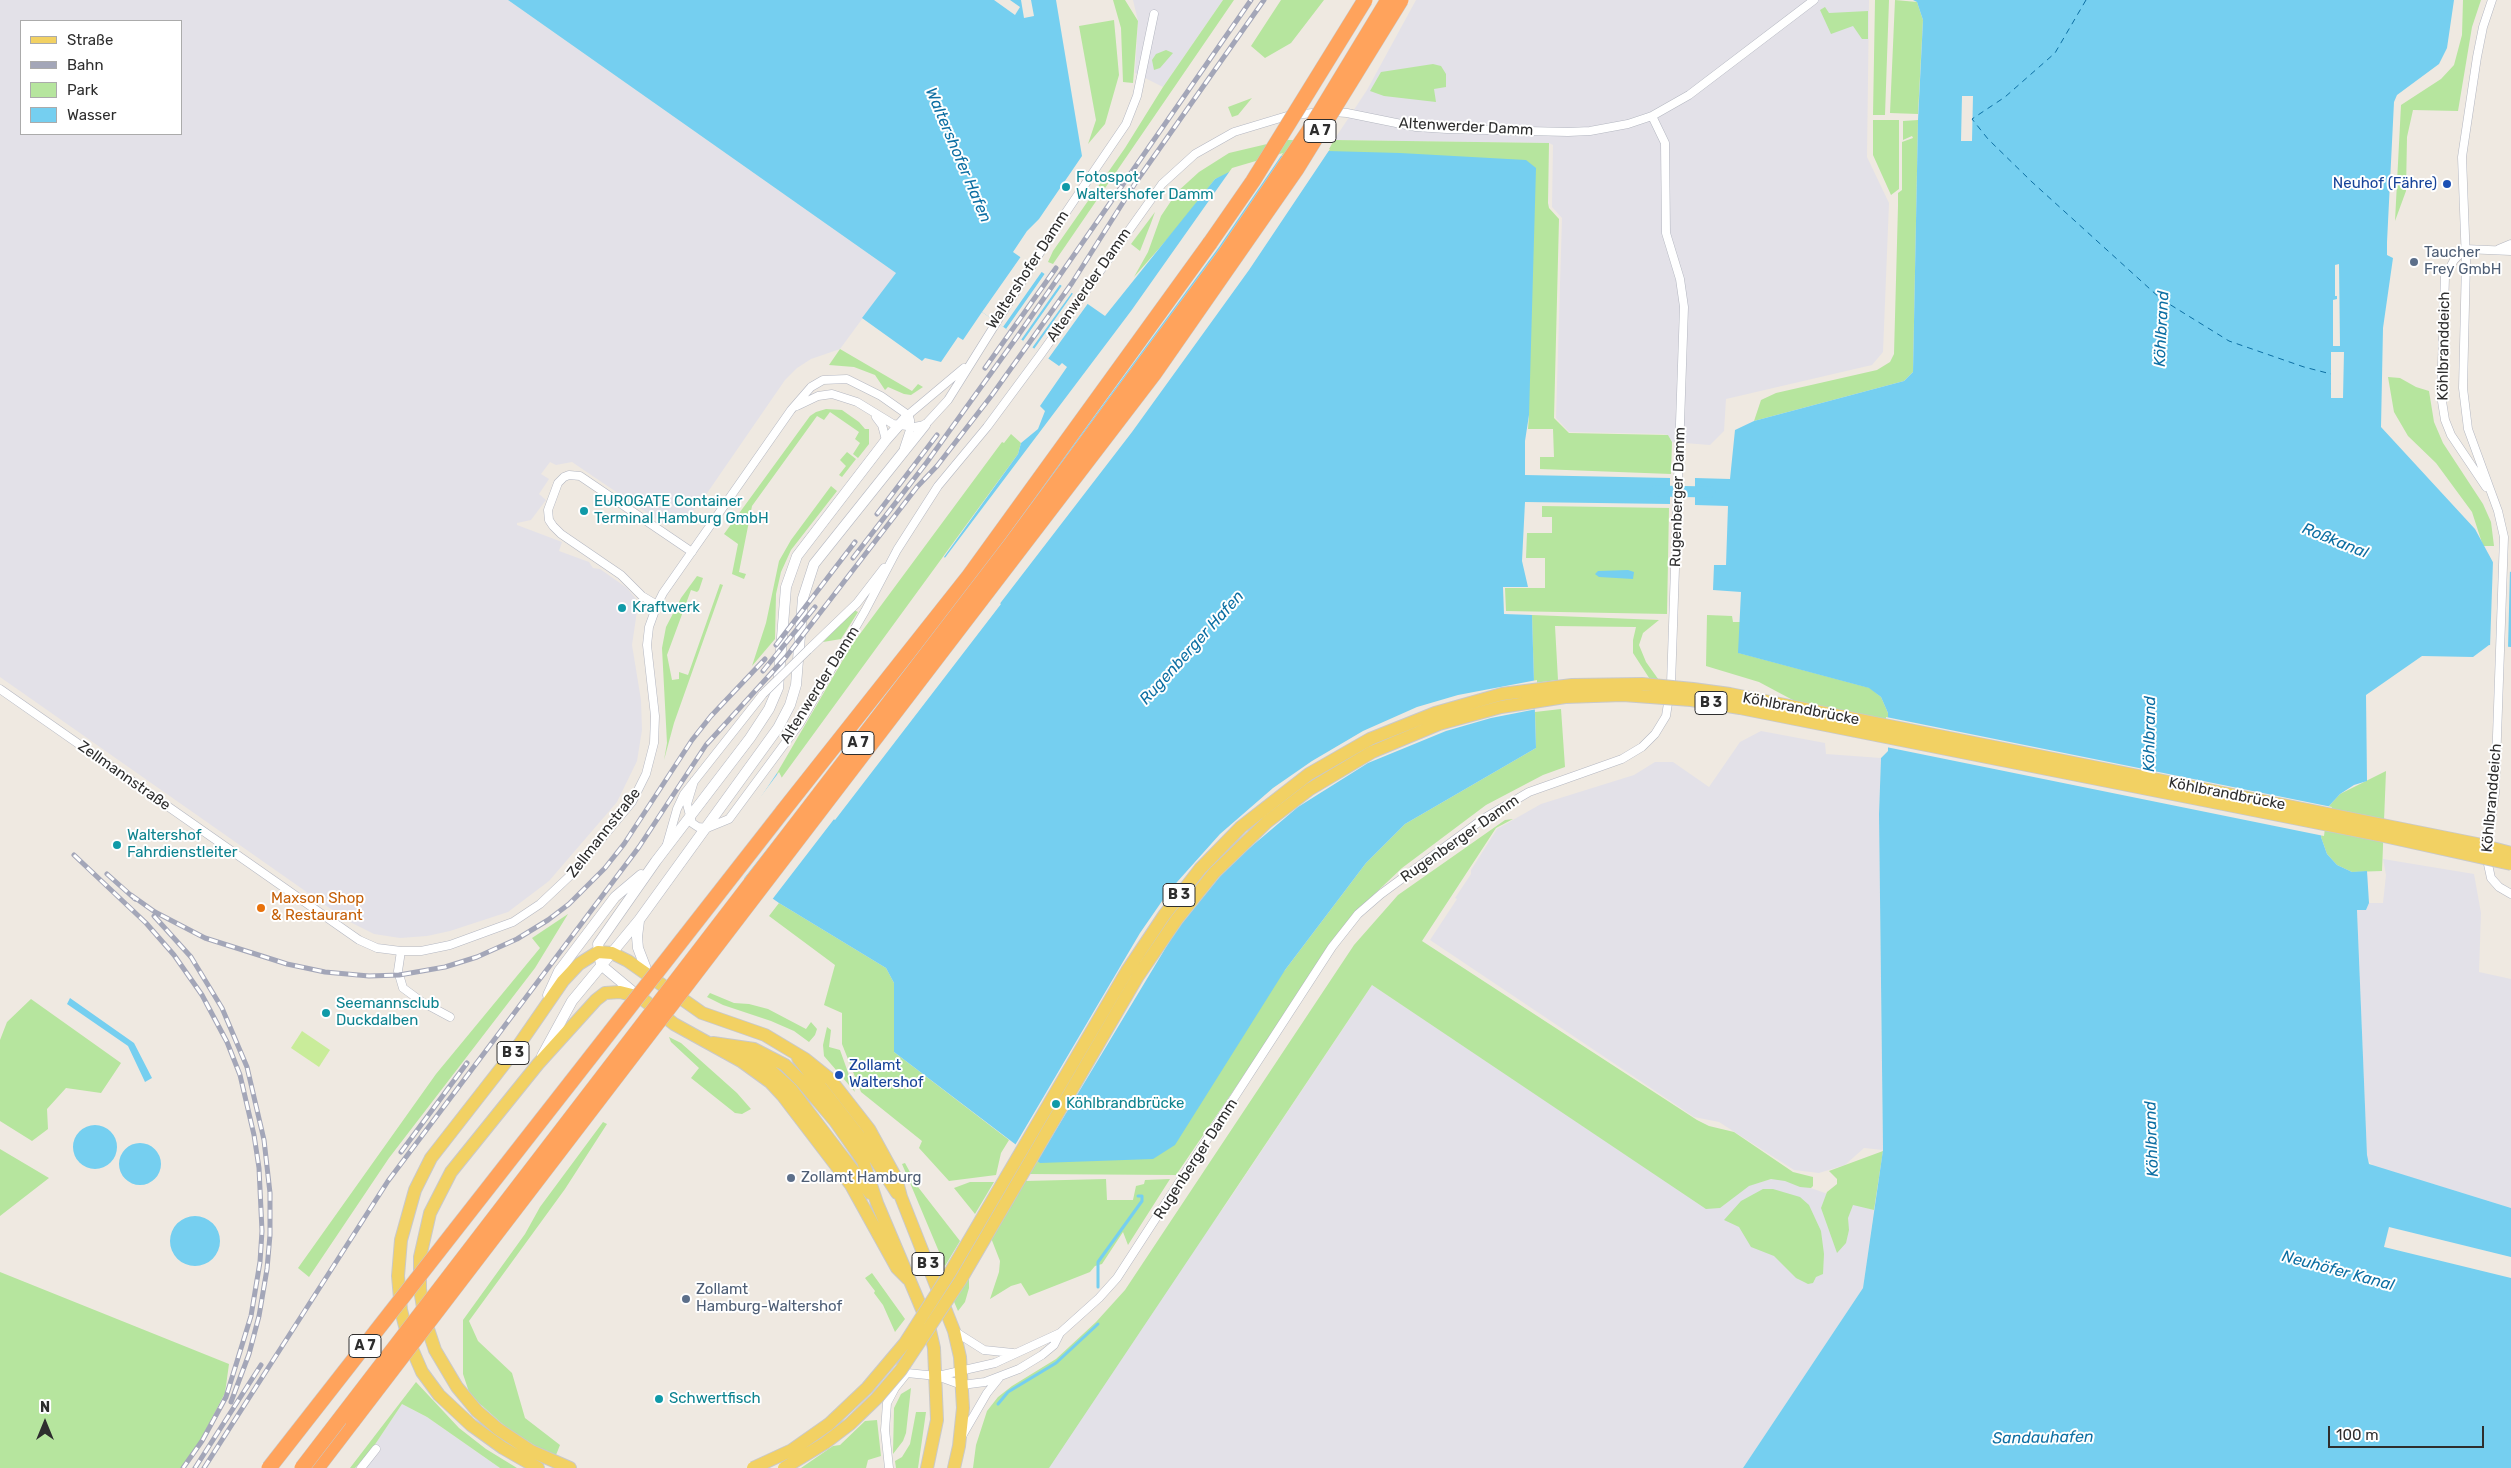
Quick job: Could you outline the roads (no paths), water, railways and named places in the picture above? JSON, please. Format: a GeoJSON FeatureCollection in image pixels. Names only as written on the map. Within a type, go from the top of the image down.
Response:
{"type":"FeatureCollection","features":[{"type":"Feature","properties":{"kind":"highway","name":"A 7"},"geometry":{"type":"LineString","coordinates":[[270,1468],[799,790],[969,576],[1237,205],[1326,66],[1365,0]]}},
{"type":"Feature","properties":{"kind":"highway","name":"A 7"},"geometry":{"type":"LineString","coordinates":[[302,1468],[1011,544],[1226,253],[1308,132],[1388,0]]}},
{"type":"Feature","properties":{"kind":"highway","name":"A 7"},"geometry":{"type":"LineString","coordinates":[[317,1468],[1154,374],[1236,260],[1296,170],[1401,0]]}},
{"type":"Feature","properties":{"kind":"highway"},"geometry":{"type":"LineString","coordinates":[[325,1468],[353,1421]]}},
{"type":"Feature","properties":{"kind":"main road","name":"Köhlbrandbrücke"},"geometry":{"type":"LineString","coordinates":[[753,1468],[792,1450],[829,1424],[867,1388],[900,1350],[951,1271],[1127,971],[1165,914],[1200,869],[1256,815],[1309,774],[1370,740],[1435,713],[1502,694],[1572,684],[1642,684],[1693,689],[1730,694],[2459,840],[2511,853]]}},
{"type":"Feature","properties":{"kind":"main road","name":"Köhlbrandbrücke"},"geometry":{"type":"LineString","coordinates":[[784,1468],[825,1444],[850,1424],[877,1398],[901,1370],[960,1281],[1138,976],[1177,919],[1214,873],[1267,822],[1316,785],[1372,752],[1439,724],[1501,706],[1565,697],[1623,695],[1691,700],[2326,825],[2511,864]]}},
{"type":"Feature","properties":{"kind":"main road","name":"B 3"},"geometry":{"type":"LineString","coordinates":[[538,1468],[486,1437],[439,1395],[422,1372],[405,1326],[398,1276],[404,1223],[415,1190],[431,1158],[516,1049],[543,1007],[579,964],[598,952],[612,953],[648,974],[702,1012],[765,1035],[795,1054],[866,1146],[887,1180],[901,1197],[954,1331],[961,1370],[963,1408],[960,1439],[954,1468]]}},
{"type":"Feature","properties":{"kind":"main road","name":"B 3"},"geometry":{"type":"LineString","coordinates":[[570,1468],[540,1455],[514,1440],[488,1420],[467,1401],[442,1364],[425,1320],[420,1289],[422,1242],[430,1213],[451,1172],[538,1064],[599,997],[605,993],[620,992],[640,997],[674,1024],[747,1065],[783,1096],[851,1185],[897,1268],[908,1279]]}},
{"type":"Feature","properties":{"kind":"main road","name":"B 3"},"geometry":{"type":"LineString","coordinates":[[705,1042],[744,1046],[763,1052],[785,1065],[802,1082],[856,1151],[868,1174],[877,1203],[929,1326],[934,1348],[937,1376],[937,1420],[928,1468]]}},
{"type":"Feature","properties":{"kind":"street","name":"Altenwerder Damm"},"geometry":{"type":"LineString","coordinates":[[666,848],[680,800],[763,694],[857,603],[897,550],[938,486],[987,427],[1041,354],[1150,199],[1175,171],[1215,141],[1268,120],[1303,114],[1334,112],[1424,127],[1568,132],[1608,128],[1652,116],[1689,95],[1814,0]]}},
{"type":"Feature","properties":{"kind":"street","name":"Köhlbranddeich"},"geometry":{"type":"LineString","coordinates":[[2492,0],[2483,27],[2463,145],[2466,249],[2464,403],[2474,450],[2493,497],[2504,537],[2495,793],[2486,848],[2491,878],[2499,887],[2511,894]]}},
{"type":"Feature","properties":{"kind":"street","name":"Waltershofer Damm"},"geometry":{"type":"LineString","coordinates":[[925,425],[948,400],[969,363],[1036,258],[1126,124],[1137,96],[1154,14]]}},
{"type":"Feature","properties":{"kind":"street","name":"Rugenberger Damm"},"geometry":{"type":"LineString","coordinates":[[937,1376],[995,1363],[1060,1333],[1099,1298],[1126,1267],[1332,947],[1358,914],[1381,894],[1483,819],[1529,792],[1622,759],[1642,747],[1655,734],[1666,716],[1670,700],[1684,307],[1680,279],[1666,233],[1665,143],[1652,116]]}},
{"type":"Feature","properties":{"kind":"street"},"geometry":{"type":"LineString","coordinates":[[2497,250],[2511,244]]}},
{"type":"Feature","properties":{"kind":"street","name":"Köhlbranddeich"},"geometry":{"type":"LineString","coordinates":[[2466,249],[2454,260],[2445,277],[2441,395],[2445,420],[2451,435],[2493,497]]}},
{"type":"Feature","properties":{"kind":"street"},"geometry":{"type":"LineString","coordinates":[[2466,249],[2511,251]]}},
{"type":"Feature","properties":{"kind":"street","name":"Waltershofer Damm"},"geometry":{"type":"LineString","coordinates":[[908,415],[969,363]]}},
{"type":"Feature","properties":{"kind":"street","name":"Zellmannstraße"},"geometry":{"type":"LineString","coordinates":[[0,689],[359,940],[377,948],[401,952],[421,951],[450,945],[512,922],[523,916],[564,882],[632,802],[646,774],[654,744],[655,716],[647,645],[649,627],[657,605],[791,410],[811,387],[823,380],[838,379],[848,380],[868,388],[908,415]]}},
{"type":"Feature","properties":{"kind":"street"},"geometry":{"type":"LineString","coordinates":[[791,410],[813,398],[832,394],[857,402],[874,414],[899,426],[925,425]]}},
{"type":"Feature","properties":{"kind":"street"},"geometry":{"type":"LineString","coordinates":[[874,414],[882,425],[886,440]]}},
{"type":"Feature","properties":{"kind":"street","name":"Altenwerder Damm"},"geometry":{"type":"LineString","coordinates":[[598,952],[602,936],[656,861],[750,738],[775,698],[778,688],[784,599],[789,576],[797,556],[886,440],[908,415]]}},
{"type":"Feature","properties":{"kind":"street"},"geometry":{"type":"LineString","coordinates":[[901,456],[911,427],[908,415]]}},
{"type":"Feature","properties":{"kind":"street","name":"Altenwerder Damm"},"geometry":{"type":"LineString","coordinates":[[601,965],[639,920],[762,752],[790,705],[797,676],[803,598],[814,564],[925,425]]}},
{"type":"Feature","properties":{"kind":"street"},"geometry":{"type":"LineString","coordinates":[[657,605],[642,596],[620,575],[561,534],[553,526],[549,520],[548,510],[558,483],[569,475],[580,476],[692,552]]}},
{"type":"Feature","properties":{"kind":"street","name":"Altenwerder Damm"},"geometry":{"type":"LineString","coordinates":[[707,828],[729,819],[800,723],[865,611],[897,550]]}},
{"type":"Feature","properties":{"kind":"street","name":"Altenwerder Damm"},"geometry":{"type":"LineString","coordinates":[[689,817],[687,801],[694,782]]}},
{"type":"Feature","properties":{"kind":"street"},"geometry":{"type":"LineString","coordinates":[[689,817],[695,826],[707,828]]}},
{"type":"Feature","properties":{"kind":"street","name":"Altenwerder Damm"},"geometry":{"type":"LineString","coordinates":[[543,1007],[559,971],[616,897],[656,861]]}},
{"type":"Feature","properties":{"kind":"street"},"geometry":{"type":"LineString","coordinates":[[639,920],[637,937],[648,974]]}},
{"type":"Feature","properties":{"kind":"street"},"geometry":{"type":"LineString","coordinates":[[401,952],[398,971],[403,988],[422,1002],[450,1017]]}},
{"type":"Feature","properties":{"kind":"street"},"geometry":{"type":"LineString","coordinates":[[538,1064],[572,1001],[601,965],[598,952]]}},
{"type":"Feature","properties":{"kind":"street","name":"B 3"},"geometry":{"type":"LineString","coordinates":[[601,965],[640,997]]}},
{"type":"Feature","properties":{"kind":"street","name":"Rugenberger Damm"},"geometry":{"type":"LineString","coordinates":[[954,1331],[984,1350],[1015,1353]]}},
{"type":"Feature","properties":{"kind":"street","name":"Rugenberger Damm"},"geometry":{"type":"LineString","coordinates":[[937,1376],[962,1384],[985,1382],[1001,1377],[1042,1355],[1054,1345],[1060,1333]]}},
{"type":"Feature","properties":{"kind":"street"},"geometry":{"type":"LineString","coordinates":[[889,1468],[885,1430],[890,1396],[906,1373],[937,1376]]}},
{"type":"Feature","properties":{"kind":"street"},"geometry":{"type":"LineString","coordinates":[[960,1439],[987,1393],[1001,1377]]}},
{"type":"Feature","properties":{"kind":"street"},"geometry":{"type":"LineString","coordinates":[[361,1468],[376,1449]]}},
{"type":"Feature","properties":{"kind":"water"},"geometry":{"type":"Polygon","coordinates":[[[508,0],[1056,0],[1082,156],[1039,219],[1027,231],[1013,252],[1105,316],[1215,179],[1272,157],[1328,151],[1400,153],[1526,160],[1536,168],[1529,415],[1525,441],[1525,475],[1670,478],[1670,504],[1525,502],[1522,561],[1528,587],[1503,587],[1504,614],[1532,615],[1536,748],[1405,824],[1366,863],[1285,970],[1175,1145],[1153,1159],[1040,1163],[894,1052],[894,983],[886,968],[779,903],[736,873],[732,840],[777,773],[780,780],[835,820],[1001,604],[944,557],[1018,454],[1021,443],[1038,429],[1045,411],[1040,406],[1067,367],[1062,363],[1059,366],[982,312],[963,340],[958,337],[941,362],[925,358],[922,361],[862,318],[896,273],[508,0]]]}},
{"type":"Feature","properties":{"kind":"water"},"geometry":{"type":"Polygon","coordinates":[[[1913,0],[2454,0],[2447,48],[2439,64],[2397,95],[2394,102],[2387,242],[2387,255],[2393,258],[2383,328],[2381,427],[2475,529],[2495,566],[2511,572],[2511,647],[2489,645],[2473,657],[2422,656],[2366,695],[2367,781],[2354,785],[2340,794],[2329,806],[2324,819],[2321,837],[2327,854],[2337,865],[2352,872],[2367,871],[2369,903],[2366,910],[2357,910],[2367,1155],[2369,1164],[2511,1208],[2511,1468],[1743,1468],[1863,1288],[1883,1150],[1879,814],[1881,758],[1888,751],[1888,713],[1881,697],[1869,688],[1738,653],[1741,592],[1713,590],[1714,565],[1726,565],[1728,506],[1695,505],[1695,478],[1730,479],[1735,430],[1754,421],[1904,381],[1913,372],[1918,120],[1923,20],[1917,2],[1913,0]]]}},
{"type":"Feature","properties":{"kind":"water"},"geometry":{"type":"Polygon","coordinates":[[[1628,570],[1634,572],[1633,579],[1599,577],[1595,574],[1598,571],[1628,570]]]}},
{"type":"Feature","properties":{"kind":"water"},"geometry":{"type":"Polygon","coordinates":[[[70,998],[134,1043],[152,1078],[145,1082],[128,1046],[67,1004],[70,998]]]}},
{"type":"Feature","properties":{"kind":"water"},"geometry":{"type":"Polygon","coordinates":[[[95,1125],[107,1129],[113,1135],[117,1147],[113,1159],[107,1165],[95,1169],[83,1165],[77,1159],[73,1147],[77,1135],[83,1129],[95,1125]]]}},
{"type":"Feature","properties":{"kind":"water"},"geometry":{"type":"Polygon","coordinates":[[[144,1143],[152,1146],[158,1152],[161,1164],[158,1176],[152,1182],[136,1185],[128,1182],[122,1176],[119,1160],[122,1152],[128,1146],[144,1143]]]}},
{"type":"Feature","properties":{"kind":"water"},"geometry":{"type":"Polygon","coordinates":[[[190,1216],[200,1216],[213,1223],[220,1236],[220,1246],[213,1259],[200,1266],[190,1266],[181,1262],[174,1255],[170,1246],[170,1236],[174,1227],[181,1220],[190,1216]]]}},
{"type":"Feature","properties":{"kind":"waterway"},"geometry":{"type":"LineString","coordinates":[[1656,491],[1710,492]]}},
{"type":"Feature","properties":{"kind":"waterway"},"geometry":{"type":"LineString","coordinates":[[1098,1287],[1098,1262],[1142,1201],[1142,1196],[1138,1196]]}},
{"type":"Feature","properties":{"kind":"waterway"},"geometry":{"type":"LineString","coordinates":[[998,1404],[1008,1392],[1056,1363],[1098,1324]]}},
{"type":"Feature","properties":{"kind":"railway"},"geometry":{"type":"LineString","coordinates":[[853,558],[927,462],[1017,337],[1251,0]]}},
{"type":"Feature","properties":{"kind":"railway"},"geometry":{"type":"LineString","coordinates":[[204,1468],[388,1181],[639,847],[706,745],[786,657],[917,487],[937,466],[992,395],[1072,283],[1136,182],[1264,0]]}},
{"type":"Feature","properties":{"kind":"railway"},"geometry":{"type":"LineString","coordinates":[[985,368],[1056,268]]}},
{"type":"Feature","properties":{"kind":"railway"},"geometry":{"type":"LineString","coordinates":[[877,514],[937,435]]}},
{"type":"Feature","properties":{"kind":"railway"},"geometry":{"type":"LineString","coordinates":[[776,645],[855,542]]}},
{"type":"Feature","properties":{"kind":"railway"},"geometry":{"type":"LineString","coordinates":[[763,671],[815,607]]}},
{"type":"Feature","properties":{"kind":"railway"},"geometry":{"type":"LineString","coordinates":[[131,895],[155,912],[205,938],[287,964],[325,972],[369,976],[399,975],[445,967],[477,957],[517,939],[548,920],[569,904],[605,868],[624,844],[692,740],[711,716],[765,659]]}},
{"type":"Feature","properties":{"kind":"railway"},"geometry":{"type":"LineString","coordinates":[[74,855],[146,923],[174,955],[202,995],[227,1042],[240,1075],[254,1135],[259,1168],[262,1231],[260,1262],[251,1316],[226,1397],[202,1441],[183,1468]]}},
{"type":"Feature","properties":{"kind":"railway"},"geometry":{"type":"LineString","coordinates":[[107,874],[135,899]]}},
{"type":"Feature","properties":{"kind":"railway"},"geometry":{"type":"LineString","coordinates":[[154,916],[191,957],[222,1008],[247,1067],[264,1140],[270,1193],[270,1235],[267,1269],[259,1316],[249,1354],[231,1402]]}},
{"type":"Feature","properties":{"kind":"railway"},"geometry":{"type":"LineString","coordinates":[[401,1152],[467,1063]]}},
{"type":"Feature","properties":{"kind":"railway"},"geometry":{"type":"LineString","coordinates":[[195,1468],[261,1365]]}},
{"type":"Feature","properties":{"kind":"place","name":"Neuhof (Fähre)"},"geometry":{"type":"Point","coordinates":[2447,184]}},
{"type":"Feature","properties":{"kind":"place","name":"Fotospot Waltershofer Damm"},"geometry":{"type":"Point","coordinates":[1066,187]}},
{"type":"Feature","properties":{"kind":"place","name":"Taucher Frey GmbH"},"geometry":{"type":"Point","coordinates":[2414,262]}},
{"type":"Feature","properties":{"kind":"place","name":"EUROGATE Container Terminal Hamburg GmbH"},"geometry":{"type":"Point","coordinates":[584,511]}},
{"type":"Feature","properties":{"kind":"place","name":"Kraftwerk"},"geometry":{"type":"Point","coordinates":[622,608]}},
{"type":"Feature","properties":{"kind":"place","name":"Waltershof Fahrdienstleiter"},"geometry":{"type":"Point","coordinates":[117,845]}},
{"type":"Feature","properties":{"kind":"place","name":"Maxson Shop & Restaurant"},"geometry":{"type":"Point","coordinates":[261,908]}},
{"type":"Feature","properties":{"kind":"place","name":"Seemannsclub Duckdalben"},"geometry":{"type":"Point","coordinates":[326,1013]}},
{"type":"Feature","properties":{"kind":"place","name":"Zollamt Waltershof"},"geometry":{"type":"Point","coordinates":[839,1075]}},
{"type":"Feature","properties":{"kind":"place","name":"Köhlbrandbrücke"},"geometry":{"type":"Point","coordinates":[1056,1104]}},
{"type":"Feature","properties":{"kind":"place","name":"Zollamt Hamburg"},"geometry":{"type":"Point","coordinates":[791,1178]}},
{"type":"Feature","properties":{"kind":"place","name":"Zollamt Hamburg-Waltershof"},"geometry":{"type":"Point","coordinates":[686,1299]}},
{"type":"Feature","properties":{"kind":"place","name":"Schwertfisch"},"geometry":{"type":"Point","coordinates":[659,1399]}},
{"type":"Feature","properties":{"kind":"water label","name":"Waltershofer Hafen"},"geometry":{"type":"Point","coordinates":[958,155]}},
{"type":"Feature","properties":{"kind":"water label","name":"Köhlbrand"},"geometry":{"type":"Point","coordinates":[2162,329]}},
{"type":"Feature","properties":{"kind":"water label","name":"Roßkanal"},"geometry":{"type":"Point","coordinates":[2335,541]}},
{"type":"Feature","properties":{"kind":"water label","name":"Rugenberger Hafen"},"geometry":{"type":"Point","coordinates":[1192,648]}},
{"type":"Feature","properties":{"kind":"water label","name":"Köhlbrand"},"geometry":{"type":"Point","coordinates":[2150,734]}},
{"type":"Feature","properties":{"kind":"water label","name":"Köhlbrand"},"geometry":{"type":"Point","coordinates":[2152,1139]}},
{"type":"Feature","properties":{"kind":"water label","name":"Neuhöfer Kanal"},"geometry":{"type":"Point","coordinates":[2338,1271]}},
{"type":"Feature","properties":{"kind":"water label","name":"Sandauhafen"},"geometry":{"type":"Point","coordinates":[2043,1438]}}]}
